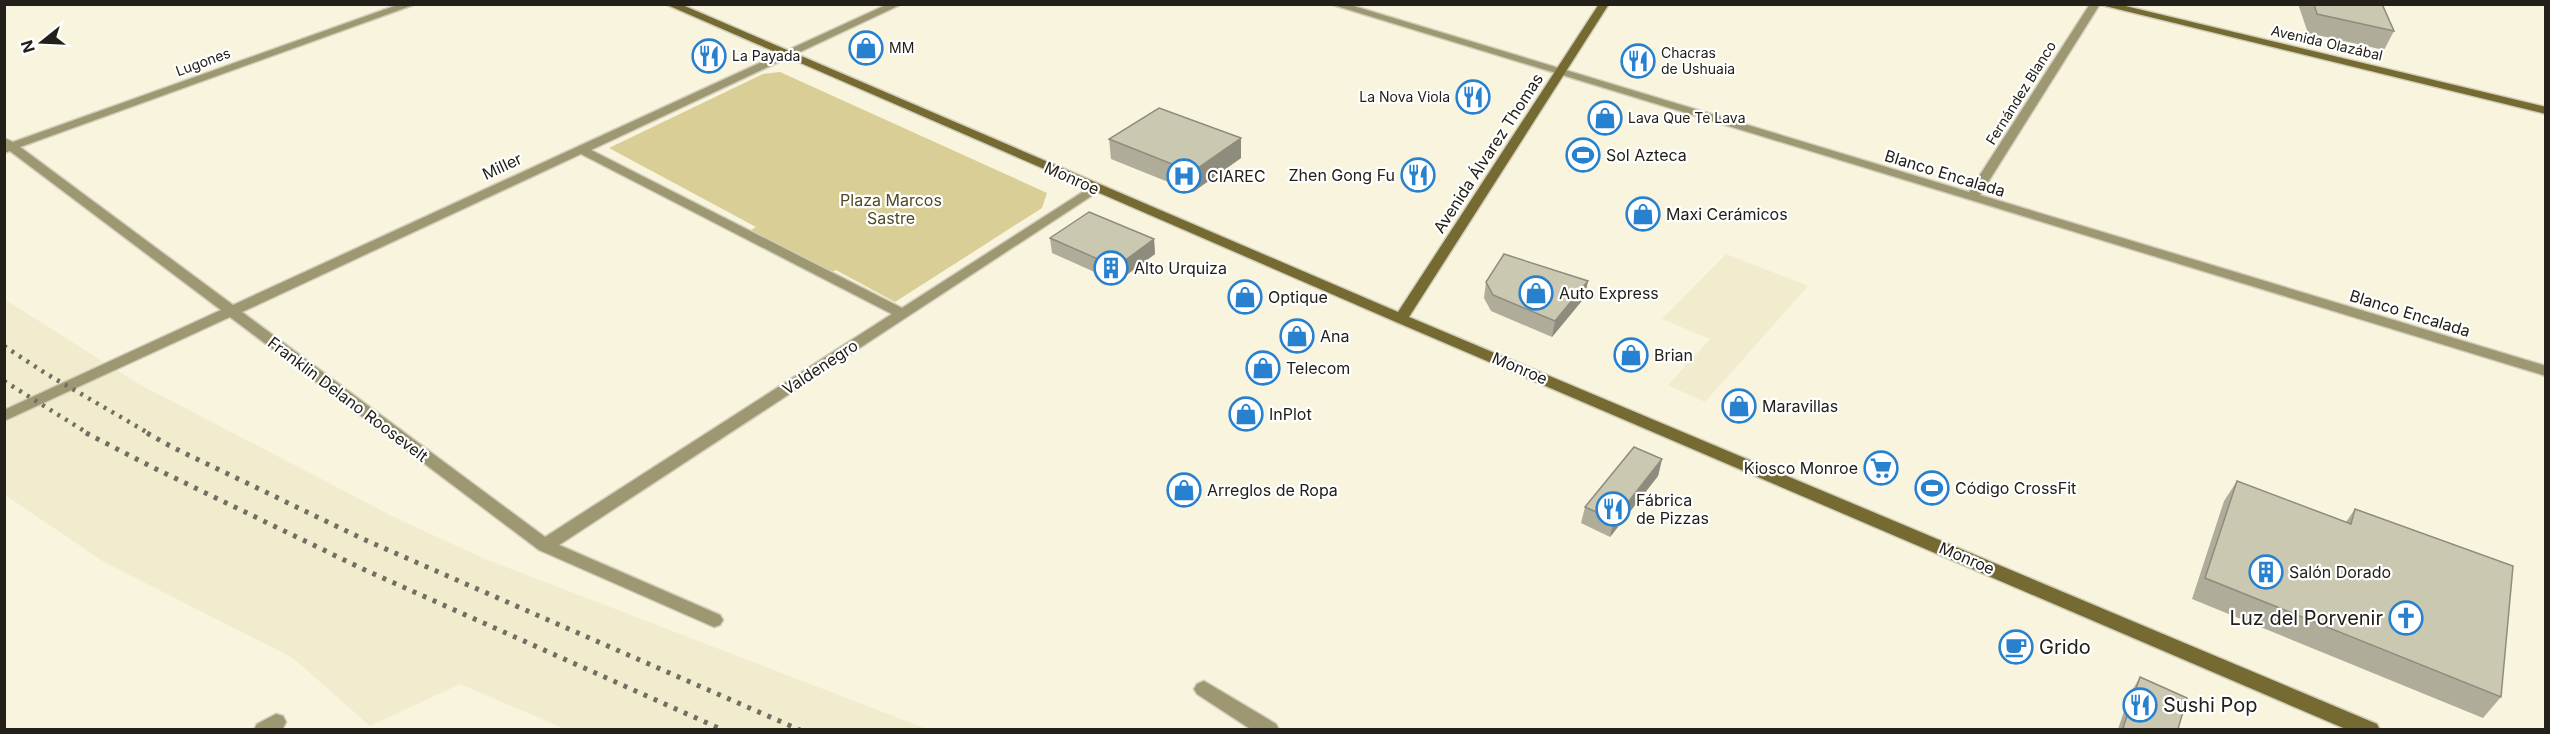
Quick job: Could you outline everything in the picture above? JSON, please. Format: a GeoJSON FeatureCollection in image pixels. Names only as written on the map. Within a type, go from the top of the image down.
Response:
{"type":"FeatureCollection","features":[{"type":"Feature","properties":{"kind":"main road","name":"Monroe"},"geometry":{"type":"LineString","coordinates":[[670,4],[1096,189],[2370,729]]}},
{"type":"Feature","properties":{"kind":"main road","name":"Avenida Álvarez Thomas"},"geometry":{"type":"LineString","coordinates":[[1401,319],[1604,4]]}},
{"type":"Feature","properties":{"kind":"main road","name":"Avenida Olazábal"},"geometry":{"type":"LineString","coordinates":[[2102,4],[2546,111]]}},
{"type":"Feature","properties":{"kind":"street","name":"Lugones"},"geometry":{"type":"LineString","coordinates":[[7,145],[411,4]]}},
{"type":"Feature","properties":{"kind":"street","name":"Miller"},"geometry":{"type":"LineString","coordinates":[[4,416],[897,4]]}},
{"type":"Feature","properties":{"kind":"street","name":"Blanco Encalada"},"geometry":{"type":"LineString","coordinates":[[1335,4],[2546,371]]}},
{"type":"Feature","properties":{"kind":"street","name":"Fernández Blanco"},"geometry":{"type":"LineString","coordinates":[[1972,198],[2095,4]]}},
{"type":"Feature","properties":{"kind":"street","name":"Franklin Delano Roosevelt"},"geometry":{"type":"LineString","coordinates":[[7,145],[544,546],[714,620]]}},
{"type":"Feature","properties":{"kind":"street"},"geometry":{"type":"LineString","coordinates":[[580,149],[903,314]]}},
{"type":"Feature","properties":{"kind":"street","name":"Valdenegro"},"geometry":{"type":"LineString","coordinates":[[544,546],[1096,189]]}},
{"type":"Feature","properties":{"kind":"street"},"geometry":{"type":"LineString","coordinates":[[1204,689],[1269,729]]}},
{"type":"Feature","properties":{"kind":"shaded area"},"geometry":{"type":"Polygon","coordinates":[[[1726,254],[1808,286],[1705,402],[1668,385],[1710,339],[1662,319],[1726,254]]]}},
{"type":"Feature","properties":{"kind":"shaded area"},"geometry":{"type":"Polygon","coordinates":[[[4,299],[137,383],[396,518],[485,559],[927,729],[565,729],[460,684],[370,726],[293,658],[104,562],[5,495],[4,299]]]}},
{"type":"Feature","properties":{"kind":"green space","name":"Plaza Marcos Sastre"},"geometry":{"type":"Polygon","coordinates":[[[780,72],[1047,193],[1042,208],[895,302],[836,270],[823,277],[746,233],[756,227],[609,148],[763,74],[780,72]]]}},
{"type":"Feature","properties":{"kind":"building"},"geometry":{"type":"Polygon","coordinates":[[[2314,4],[2382,4],[2394,31],[2317,14],[2314,4]]]}},
{"type":"Feature","properties":{"kind":"building"},"geometry":{"type":"Polygon","coordinates":[[[1159,108],[1241,138],[1192,172],[1109,139],[1159,108]]]}},
{"type":"Feature","properties":{"kind":"building"},"geometry":{"type":"Polygon","coordinates":[[[1089,212],[1154,239],[1116,267],[1050,238],[1089,212]]]}},
{"type":"Feature","properties":{"kind":"building"},"geometry":{"type":"Polygon","coordinates":[[[1504,254],[1588,281],[1555,321],[1493,295],[1486,282],[1504,254]]]}},
{"type":"Feature","properties":{"kind":"building"},"geometry":{"type":"Polygon","coordinates":[[[1634,447],[1662,459],[1614,520],[1585,507],[1634,447]]]}},
{"type":"Feature","properties":{"kind":"building"},"geometry":{"type":"Polygon","coordinates":[[[2237,481],[2351,524],[2355,509],[2513,566],[2501,697],[2205,578],[2237,481]]]}},
{"type":"Feature","properties":{"kind":"building"},"geometry":{"type":"Polygon","coordinates":[[[2140,677],[2187,698],[2178,729],[2123,728],[2140,677]]]}},
{"type":"Feature","properties":{"kind":"railway"},"geometry":{"type":"LineString","coordinates":[[4,346],[45,373],[150,434]]}},
{"type":"Feature","properties":{"kind":"railway"},"geometry":{"type":"LineString","coordinates":[[4,381],[89,434]]}},
{"type":"Feature","properties":{"kind":"railway"},"geometry":{"type":"LineString","coordinates":[[86,433],[365,570],[723,730]]}},
{"type":"Feature","properties":{"kind":"railway"},"geometry":{"type":"LineString","coordinates":[[147,433],[363,539],[800,730]]}},
{"type":"Feature","properties":{"kind":"place","name":"MM"},"geometry":{"type":"Point","coordinates":[866,48]}},
{"type":"Feature","properties":{"kind":"place","name":"La Payada"},"geometry":{"type":"Point","coordinates":[709,56]}},
{"type":"Feature","properties":{"kind":"place","name":"Chacras de Ushuaia"},"geometry":{"type":"Point","coordinates":[1638,61]}},
{"type":"Feature","properties":{"kind":"place","name":"La Nova Viola"},"geometry":{"type":"Point","coordinates":[1473,97]}},
{"type":"Feature","properties":{"kind":"place","name":"Lava Que Te Lava"},"geometry":{"type":"Point","coordinates":[1605,118]}},
{"type":"Feature","properties":{"kind":"place","name":"Sol Azteca"},"geometry":{"type":"Point","coordinates":[1583,155]}},
{"type":"Feature","properties":{"kind":"place","name":"Zhen Gong Fu"},"geometry":{"type":"Point","coordinates":[1418,175]}},
{"type":"Feature","properties":{"kind":"place","name":"CIAREC"},"geometry":{"type":"Point","coordinates":[1184,176]}},
{"type":"Feature","properties":{"kind":"place","name":"Maxi Cerámicos"},"geometry":{"type":"Point","coordinates":[1643,214]}},
{"type":"Feature","properties":{"kind":"place","name":"Alto Urquiza"},"geometry":{"type":"Point","coordinates":[1111,268]}},
{"type":"Feature","properties":{"kind":"place","name":"Auto Express"},"geometry":{"type":"Point","coordinates":[1536,293]}},
{"type":"Feature","properties":{"kind":"place","name":"Optique"},"geometry":{"type":"Point","coordinates":[1245,297]}},
{"type":"Feature","properties":{"kind":"place","name":"Ana"},"geometry":{"type":"Point","coordinates":[1297,336]}},
{"type":"Feature","properties":{"kind":"place","name":"Brian"},"geometry":{"type":"Point","coordinates":[1631,355]}},
{"type":"Feature","properties":{"kind":"place","name":"Telecom"},"geometry":{"type":"Point","coordinates":[1263,368]}},
{"type":"Feature","properties":{"kind":"place","name":"Maravillas"},"geometry":{"type":"Point","coordinates":[1739,406]}},
{"type":"Feature","properties":{"kind":"place","name":"InPlot"},"geometry":{"type":"Point","coordinates":[1246,414]}},
{"type":"Feature","properties":{"kind":"place","name":"Kiosco Monroe"},"geometry":{"type":"Point","coordinates":[1881,468]}},
{"type":"Feature","properties":{"kind":"place","name":"Código CrossFit"},"geometry":{"type":"Point","coordinates":[1932,488]}},
{"type":"Feature","properties":{"kind":"place","name":"Arreglos de Ropa"},"geometry":{"type":"Point","coordinates":[1184,490]}},
{"type":"Feature","properties":{"kind":"place","name":"Fábrica de Pizzas"},"geometry":{"type":"Point","coordinates":[1613,509]}},
{"type":"Feature","properties":{"kind":"place","name":"Salón Dorado"},"geometry":{"type":"Point","coordinates":[2266,572]}},
{"type":"Feature","properties":{"kind":"place","name":"Luz del Porvenir"},"geometry":{"type":"Point","coordinates":[2406,618]}},
{"type":"Feature","properties":{"kind":"place","name":"Grido"},"geometry":{"type":"Point","coordinates":[2016,647]}},
{"type":"Feature","properties":{"kind":"place","name":"Sushi Pop"},"geometry":{"type":"Point","coordinates":[2140,705]}}]}
